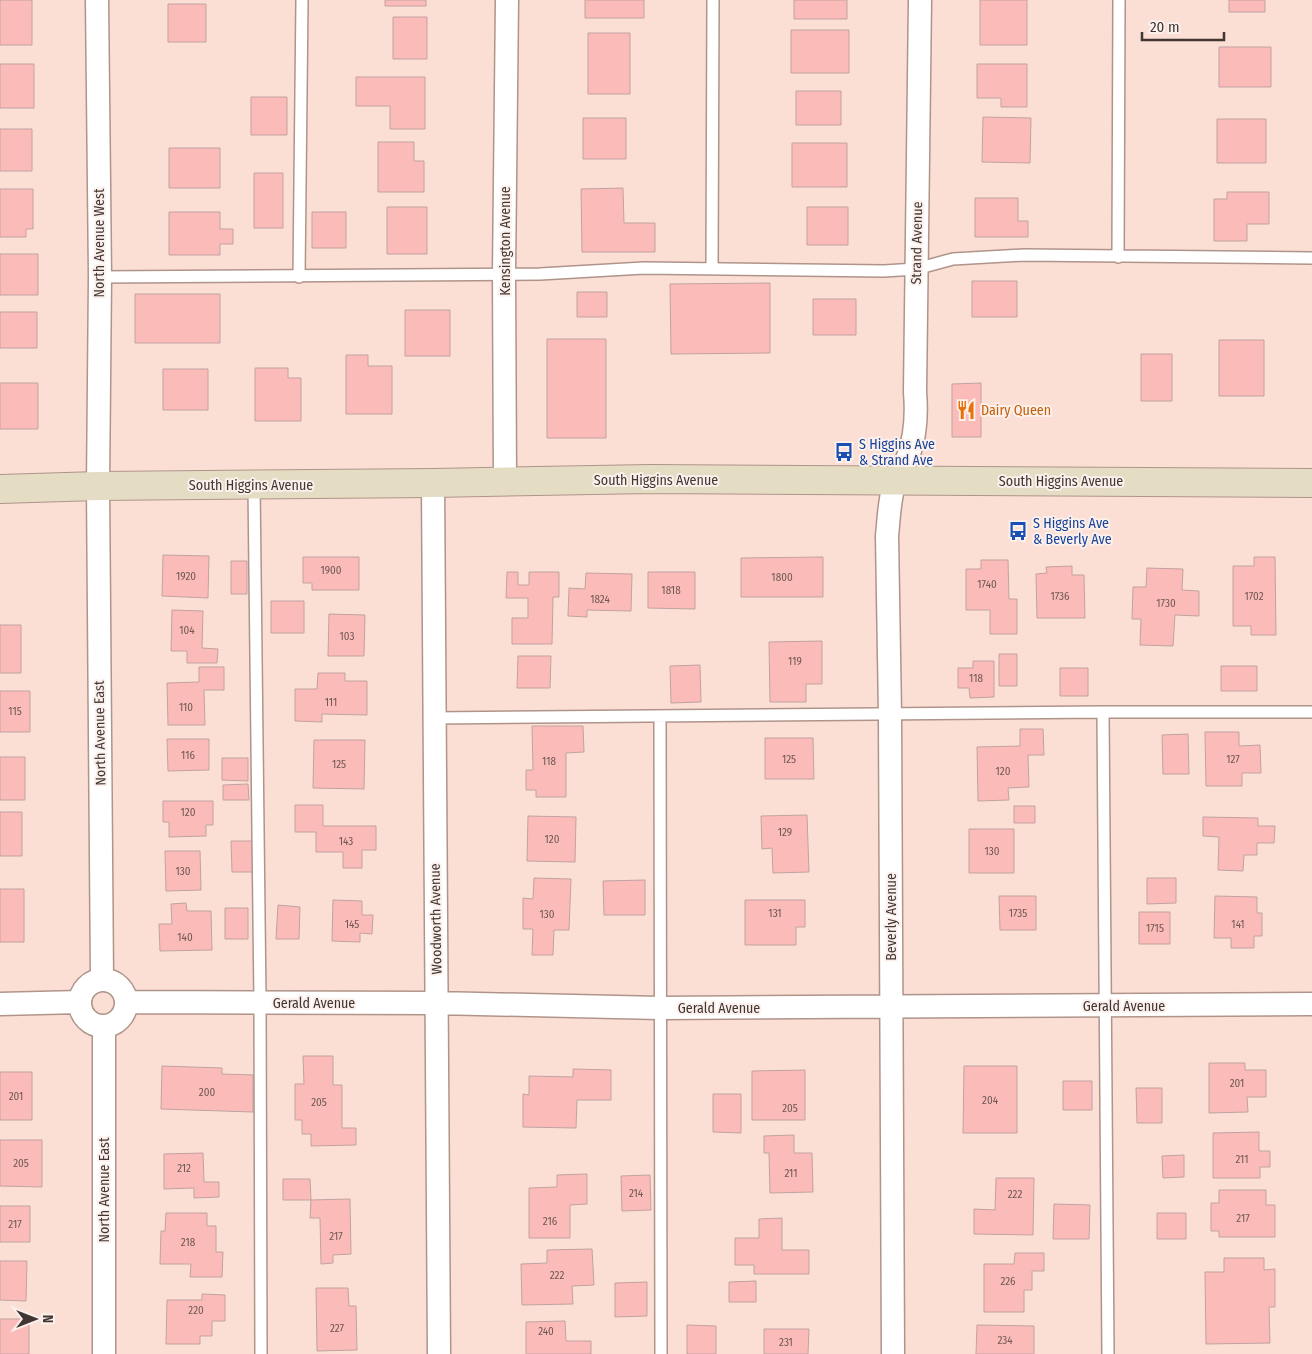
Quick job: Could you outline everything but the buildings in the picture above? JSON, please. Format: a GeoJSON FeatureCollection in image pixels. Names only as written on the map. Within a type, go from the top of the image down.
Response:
{"type":"FeatureCollection","features":[{"type":"Feature","properties":{"kind":"main road","name":"South Higgins Avenue"},"geometry":{"type":"LineString","coordinates":[[0,489],[650,479],[1312,482]]}},
{"type":"Feature","properties":{"kind":"street","name":"North Avenue West"},"geometry":{"type":"LineString","coordinates":[[97,0],[100,277],[98,486]]}},
{"type":"Feature","properties":{"kind":"street","name":"Kensington Avenue"},"geometry":{"type":"LineString","coordinates":[[505,482],[506,0]]}},
{"type":"Feature","properties":{"kind":"street","name":"Strand Avenue"},"geometry":{"type":"LineString","coordinates":[[896,481],[907,459],[914,438],[917,416],[915,392],[920,0]]}},
{"type":"Feature","properties":{"kind":"street","name":"Beverly Avenue"},"geometry":{"type":"LineString","coordinates":[[893,1354],[890,714],[887,536],[889,508],[896,481]]}},
{"type":"Feature","properties":{"kind":"street","name":"Woodworth Avenue"},"geometry":{"type":"LineString","coordinates":[[433,483],[433,718],[439,1354]]}},
{"type":"Feature","properties":{"kind":"street","name":"North Avenue East"},"geometry":{"type":"LineString","coordinates":[[98,486],[102,980]]}},
{"type":"Feature","properties":{"kind":"street"},"geometry":{"type":"LineString","coordinates":[[102,980],[113,982],[120,986],[124,992],[126,1002],[124,1014],[120,1020],[104,1027],[87,1020],[82,1014],[80,1002],[84,990],[89,984],[102,980]]}},
{"type":"Feature","properties":{"kind":"street"},"geometry":{"type":"LineString","coordinates":[[0,1004],[80,1002]]}},
{"type":"Feature","properties":{"kind":"street","name":"Gerald Avenue"},"geometry":{"type":"LineString","coordinates":[[126,1002],[437,1003],[660,1008],[1312,1004]]}},
{"type":"Feature","properties":{"kind":"street","name":"North Avenue East"},"geometry":{"type":"LineString","coordinates":[[104,1027],[104,1354]]}},
{"type":"Feature","properties":{"kind":"lane"},"geometry":{"type":"LineString","coordinates":[[300,277],[302,0]]}},
{"type":"Feature","properties":{"kind":"lane"},"geometry":{"type":"LineString","coordinates":[[712,269],[713,0]]}},
{"type":"Feature","properties":{"kind":"lane"},"geometry":{"type":"LineString","coordinates":[[1118,257],[1120,0]]}},
{"type":"Feature","properties":{"kind":"lane"},"geometry":{"type":"LineString","coordinates":[[100,277],[540,274],[644,268],[884,270],[916,269],[953,260],[1024,255],[1312,258]]}},
{"type":"Feature","properties":{"kind":"lane"},"geometry":{"type":"LineString","coordinates":[[254,485],[260,1002],[261,1354]]}},
{"type":"Feature","properties":{"kind":"lane"},"geometry":{"type":"LineString","coordinates":[[1103,712],[1108,1354]]}},
{"type":"Feature","properties":{"kind":"lane"},"geometry":{"type":"LineString","coordinates":[[433,718],[1312,712]]}},
{"type":"Feature","properties":{"kind":"lane"},"geometry":{"type":"LineString","coordinates":[[660,716],[661,1354]]}},
{"type":"Feature","properties":{"kind":"place","name":"Dairy Queen"},"geometry":{"type":"Point","coordinates":[966,410]}},
{"type":"Feature","properties":{"kind":"place","name":"S Higgins Ave & Strand Ave"},"geometry":{"type":"Point","coordinates":[844,452]}},
{"type":"Feature","properties":{"kind":"place","name":"S Higgins Ave & Beverly Ave"},"geometry":{"type":"Point","coordinates":[1018,531]}}]}
